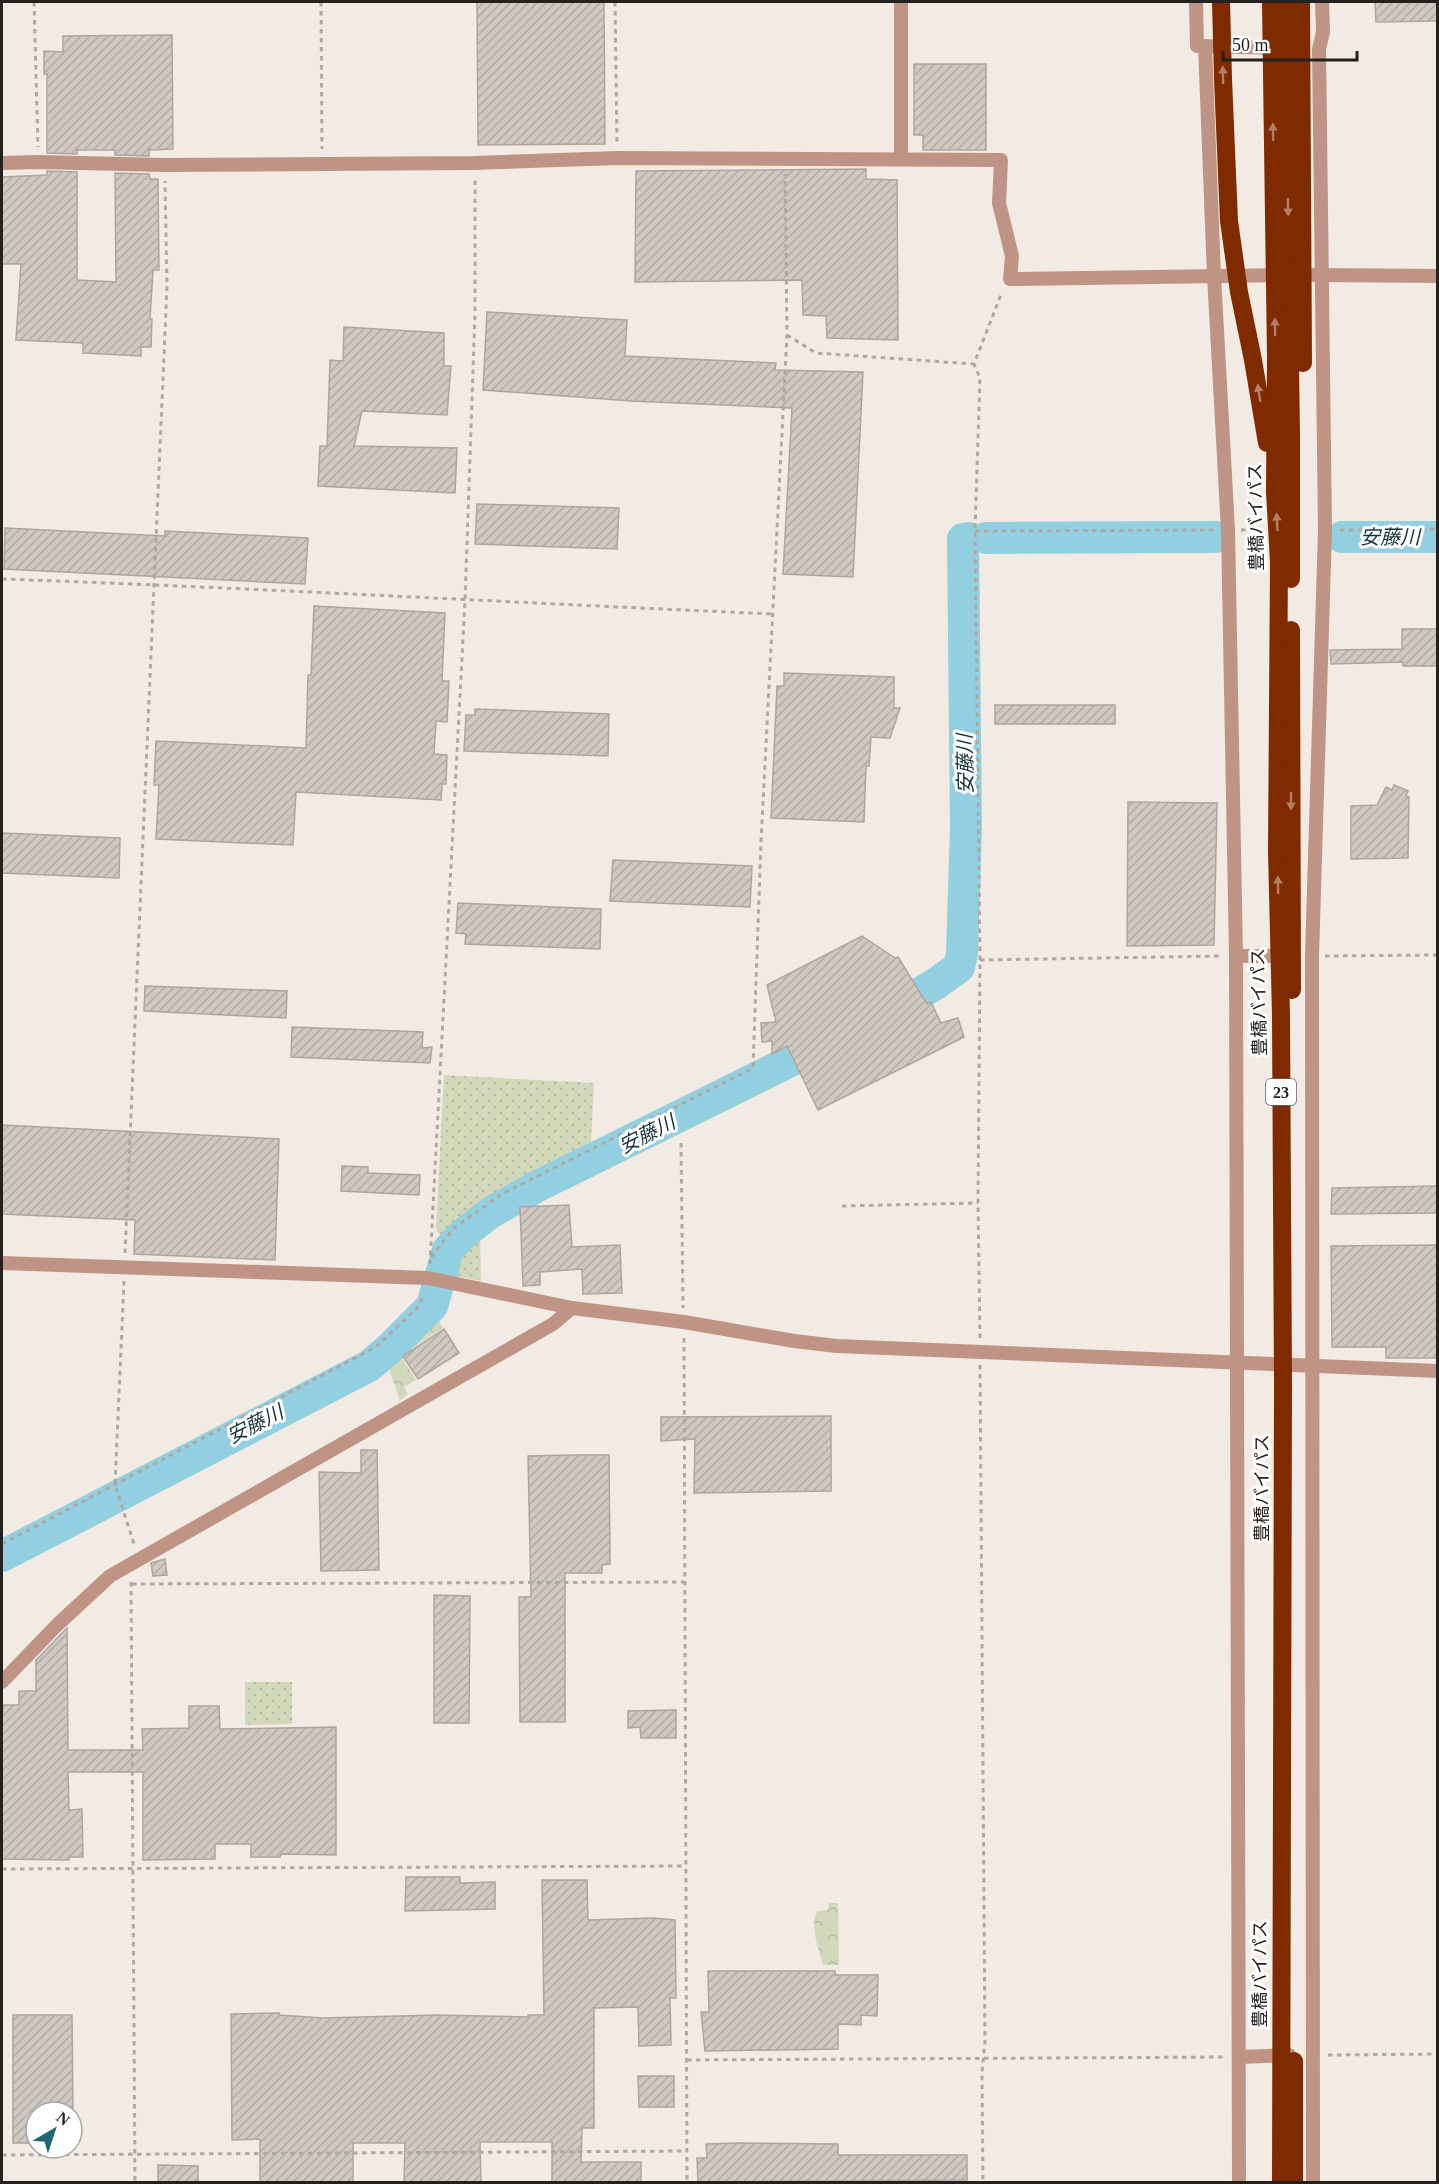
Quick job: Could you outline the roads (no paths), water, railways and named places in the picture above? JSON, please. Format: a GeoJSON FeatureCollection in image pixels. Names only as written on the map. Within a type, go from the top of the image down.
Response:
{"type":"FeatureCollection","features":[{"type":"Feature","properties":{"kind":"highway"},"geometry":{"type":"LineString","coordinates":[[1221,2],[1222,79],[1229,221],[1239,292],[1283,495]]}},
{"type":"Feature","properties":{"kind":"highway","name":"豊橋バイパス"},"geometry":{"type":"LineString","coordinates":[[1271,2],[1276,357],[1283,495],[1279,562],[1277,851],[1281,1016],[1283,1385],[1281,2182]]}},
{"type":"Feature","properties":{"kind":"highway","name":"豊橋バイパス"},"geometry":{"type":"LineString","coordinates":[[1285,2],[1283,495],[1295,1385],[1294,2182]]}},
{"type":"Feature","properties":{"kind":"highway"},"geometry":{"type":"LineString","coordinates":[[1283,495],[1303,438],[1301,2]]}},
{"type":"Feature","properties":{"kind":"street"},"geometry":{"type":"LineString","coordinates":[[901,2],[901,159]]}},
{"type":"Feature","properties":{"kind":"street"},"geometry":{"type":"LineString","coordinates":[[1196,2],[1197,46],[1319,49]]}},
{"type":"Feature","properties":{"kind":"street"},"geometry":{"type":"LineString","coordinates":[[1313,2182],[1311,2055],[1312,956],[1324,530],[1319,49],[1323,32],[1322,2]]}},
{"type":"Feature","properties":{"kind":"street"},"geometry":{"type":"LineString","coordinates":[[1205,46],[1214,276],[1228,530],[1236,956],[1239,2182]]}},
{"type":"Feature","properties":{"kind":"street"},"geometry":{"type":"LineString","coordinates":[[2,163],[164,165],[475,163],[617,158],[1001,160],[999,203],[1012,256],[1010,279],[1321,274],[1437,276]]}},
{"type":"Feature","properties":{"kind":"street"},"geometry":{"type":"LineString","coordinates":[[1236,956],[1312,956]]}},
{"type":"Feature","properties":{"kind":"street"},"geometry":{"type":"LineString","coordinates":[[2,1263],[436,1280],[572,1308],[684,1322],[837,1346],[1437,1371]]}},
{"type":"Feature","properties":{"kind":"street"},"geometry":{"type":"LineString","coordinates":[[2,1682],[110,1575],[553,1324],[572,1308]]}},
{"type":"Feature","properties":{"kind":"street"},"geometry":{"type":"LineString","coordinates":[[1240,2056],[1311,2055]]}},
{"type":"Feature","properties":{"kind":"waterway","name":"安藤川"},"geometry":{"type":"LineString","coordinates":[[986,538],[1215,537]]}},
{"type":"Feature","properties":{"kind":"waterway","name":"安藤川"},"geometry":{"type":"LineString","coordinates":[[1342,537],[1438,537]]}},
{"type":"Feature","properties":{"kind":"waterway","name":"安藤川"},"geometry":{"type":"LineString","coordinates":[[884,1015],[959,967],[962,954],[966,827],[963,539],[969,538]]}},
{"type":"Feature","properties":{"kind":"waterway","name":"安藤川"},"geometry":{"type":"LineString","coordinates":[[2,1556],[369,1366],[432,1306],[448,1250],[462,1235],[490,1213],[534,1188],[831,1041]]}}]}
